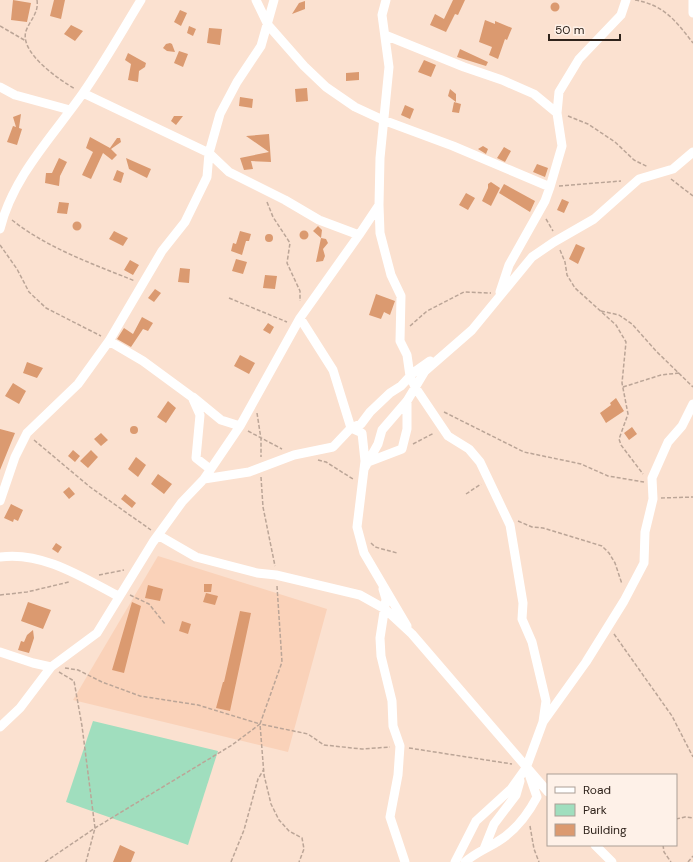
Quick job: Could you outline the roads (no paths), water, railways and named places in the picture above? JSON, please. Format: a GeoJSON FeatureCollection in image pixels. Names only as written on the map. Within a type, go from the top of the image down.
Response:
{"type":"FeatureCollection","features":[{"type":"Feature","properties":{"kind":"street"},"geometry":{"type":"LineString","coordinates":[[0,229],[4,214],[22,176],[83,93],[141,0]]}},
{"type":"Feature","properties":{"kind":"street"},"geometry":{"type":"LineString","coordinates":[[256,0],[268,25],[304,66],[326,87],[355,107],[383,120],[453,146],[550,187]]}},
{"type":"Feature","properties":{"kind":"street"},"geometry":{"type":"LineString","coordinates":[[0,501],[15,457],[27,433],[78,384],[109,341],[162,251],[185,222],[207,177],[209,153],[220,114],[237,82],[261,46],[274,0]]}},
{"type":"Feature","properties":{"kind":"street"},"geometry":{"type":"LineString","coordinates":[[386,0],[382,15],[389,67],[380,158],[380,233],[391,275],[401,296],[402,312],[399,332],[400,341],[407,355],[410,376],[415,387],[448,436],[468,449],[480,462],[510,525],[523,603],[522,619],[532,642],[546,700],[543,722],[516,795],[494,824],[484,849]]}},
{"type":"Feature","properties":{"kind":"street"},"geometry":{"type":"LineString","coordinates":[[500,293],[509,265],[545,201],[550,187],[562,146],[557,113],[559,92],[579,59],[621,15],[626,0]]}},
{"type":"Feature","properties":{"kind":"street"},"geometry":{"type":"LineString","coordinates":[[693,0],[693,13]]}},
{"type":"Feature","properties":{"kind":"street"},"geometry":{"type":"LineString","coordinates":[[385,35],[464,67],[502,80],[534,94],[557,113]]}},
{"type":"Feature","properties":{"kind":"street"},"geometry":{"type":"LineString","coordinates":[[0,87],[16,94],[70,110]]}},
{"type":"Feature","properties":{"kind":"street"},"geometry":{"type":"LineString","coordinates":[[83,93],[209,153],[229,172],[260,187],[319,220],[359,235]]}},
{"type":"Feature","properties":{"kind":"street"},"geometry":{"type":"LineString","coordinates":[[366,465],[378,444],[382,430],[407,402],[425,372],[472,330],[500,293],[532,258],[557,240],[594,219],[639,180],[673,169],[693,152]]}},
{"type":"Feature","properties":{"kind":"street"},"geometry":{"type":"LineString","coordinates":[[0,726],[20,708],[51,667],[97,633],[120,593],[158,535],[182,502],[204,479],[240,426],[298,322],[379,205]]}},
{"type":"Feature","properties":{"kind":"street"},"geometry":{"type":"LineString","coordinates":[[298,322],[333,370],[351,428],[362,433],[366,465],[357,527],[364,552],[412,634]]}},
{"type":"Feature","properties":{"kind":"street"},"geometry":{"type":"LineString","coordinates":[[109,341],[143,361],[221,420],[240,426]]}},
{"type":"Feature","properties":{"kind":"street"},"geometry":{"type":"LineString","coordinates":[[204,479],[249,472],[294,455],[333,447],[351,428],[361,424],[380,402],[410,376],[427,362],[446,353]]}},
{"type":"Feature","properties":{"kind":"street"},"geometry":{"type":"LineString","coordinates":[[192,397],[200,415],[196,458],[210,469]]}},
{"type":"Feature","properties":{"kind":"street"},"geometry":{"type":"LineString","coordinates":[[366,465],[402,449],[407,429],[407,402]]}},
{"type":"Feature","properties":{"kind":"street"},"geometry":{"type":"LineString","coordinates":[[543,722],[586,662],[624,601],[644,563],[645,532],[653,499],[652,478],[668,442],[682,426],[693,404]]}},
{"type":"Feature","properties":{"kind":"street"},"geometry":{"type":"LineString","coordinates":[[158,535],[196,558],[257,573],[276,575],[360,595],[385,609],[412,634],[525,770],[547,791]]}},
{"type":"Feature","properties":{"kind":"street"},"geometry":{"type":"LineString","coordinates":[[0,557],[28,556],[75,572],[85,578],[120,593]]}},
{"type":"Feature","properties":{"kind":"street"},"geometry":{"type":"LineString","coordinates":[[379,576],[386,599],[380,638],[381,656],[392,701],[393,726],[400,746],[398,775],[390,817],[405,862]]}},
{"type":"Feature","properties":{"kind":"street"},"geometry":{"type":"LineString","coordinates":[[0,652],[33,663],[51,667]]}},
{"type":"Feature","properties":{"kind":"street"},"geometry":{"type":"LineString","coordinates":[[465,862],[498,841],[528,814],[537,797],[525,770]]}},
{"type":"Feature","properties":{"kind":"street"},"geometry":{"type":"LineString","coordinates":[[455,862],[476,821],[511,789],[525,770]]}},
{"type":"Feature","properties":{"kind":"street"},"geometry":{"type":"LineString","coordinates":[[596,846],[612,862]]}}]}
